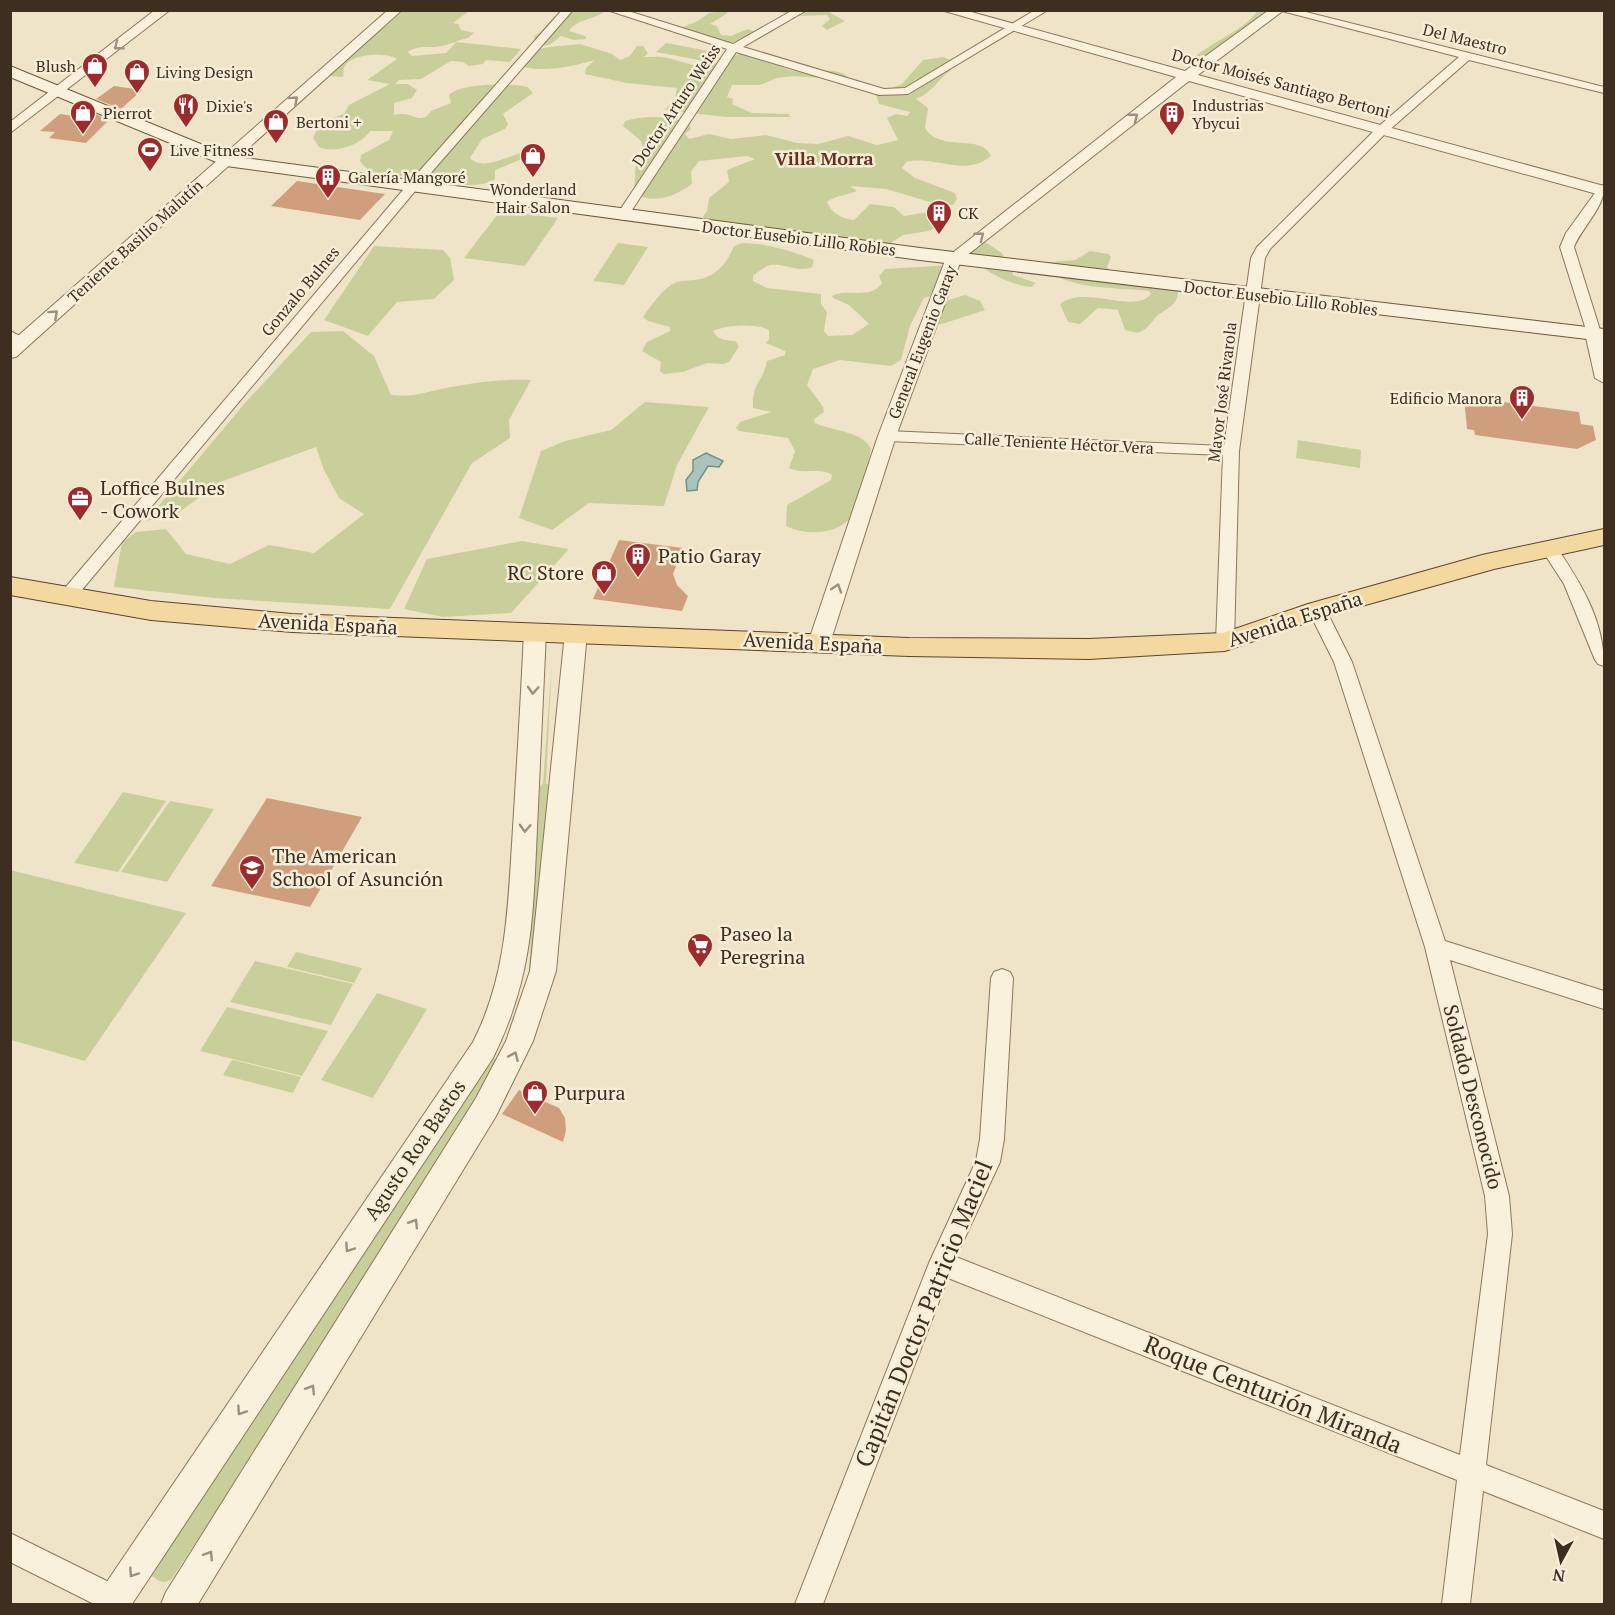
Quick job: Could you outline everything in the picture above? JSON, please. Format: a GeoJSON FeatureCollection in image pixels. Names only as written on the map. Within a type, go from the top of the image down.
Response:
{"type":"FeatureCollection","features":[{"type":"Feature","properties":{"kind":"main road","name":"Doctor Eusebio Lillo Robles"},"geometry":{"type":"LineString","coordinates":[[10,71],[225,161],[622,216],[954,258],[1252,295],[1599,334]]}},
{"type":"Feature","properties":{"kind":"main road","name":"Avenida España"},"geometry":{"type":"LineString","coordinates":[[10,586],[64,599],[158,613],[235,620],[819,643],[1089,649],[1146,648],[1226,642],[1317,610],[1548,547],[1605,537]]}},
{"type":"Feature","properties":{"kind":"street"},"geometry":{"type":"LineString","coordinates":[[10,129],[165,10]]}},
{"type":"Feature","properties":{"kind":"street","name":"Teniente Basilio Malutín"},"geometry":{"type":"LineString","coordinates":[[10,353],[17,338],[225,161],[396,10]]}},
{"type":"Feature","properties":{"kind":"street","name":"Gonzalo Bulnes"},"geometry":{"type":"LineString","coordinates":[[64,599],[412,187],[567,10]]}},
{"type":"Feature","properties":{"kind":"street"},"geometry":{"type":"LineString","coordinates":[[612,10],[883,93],[908,91],[1043,10]]}},
{"type":"Feature","properties":{"kind":"street","name":"Doctor Arturo Weiss"},"geometry":{"type":"LineString","coordinates":[[622,216],[732,48],[802,10]]}},
{"type":"Feature","properties":{"kind":"street","name":"Doctor Moisés Santiago Bertoni"},"geometry":{"type":"LineString","coordinates":[[947,10],[1604,190]]}},
{"type":"Feature","properties":{"kind":"street","name":"General Eugenio Garay"},"geometry":{"type":"LineString","coordinates":[[819,643],[886,436],[954,258],[1187,76],[1278,10]]}},
{"type":"Feature","properties":{"kind":"street","name":"Del Maestro"},"geometry":{"type":"LineString","coordinates":[[1283,10],[1605,90]]}},
{"type":"Feature","properties":{"kind":"street","name":"Mayor José Rivarola"},"geometry":{"type":"LineString","coordinates":[[1226,642],[1231,451],[1258,258],[1264,247],[1383,129],[1467,56]]}},
{"type":"Feature","properties":{"kind":"street"},"geometry":{"type":"LineString","coordinates":[[1604,190],[1573,233],[1567,247],[1599,334],[1605,378]]}},
{"type":"Feature","properties":{"kind":"street","name":"Calle Teniente Héctor Vera"},"geometry":{"type":"LineString","coordinates":[[886,436],[1231,451]]}},
{"type":"Feature","properties":{"kind":"street"},"geometry":{"type":"LineString","coordinates":[[1548,547],[1572,583],[1605,660]]}},
{"type":"Feature","properties":{"kind":"street","name":"Soldado Desconocido"},"geometry":{"type":"LineString","coordinates":[[1317,610],[1343,662],[1436,947],[1497,1196],[1500,1234],[1473,1474],[1455,1605]]}},
{"type":"Feature","properties":{"kind":"street","name":"Agusto Roa Bastos"},"geometry":{"type":"LineString","coordinates":[[117,1603],[483,1050],[498,1023],[508,995],[519,939],[535,632]]}},
{"type":"Feature","properties":{"kind":"street","name":"Agusto Roa Bastos"},"geometry":{"type":"LineString","coordinates":[[178,1605],[486,1107],[508,1069],[528,1025],[543,971],[576,633]]}},
{"type":"Feature","properties":{"kind":"street"},"geometry":{"type":"LineString","coordinates":[[1436,947],[1605,1000]]}},
{"type":"Feature","properties":{"kind":"street","name":"Capitán Doctor Patricio Maciel"},"geometry":{"type":"LineString","coordinates":[[809,1605],[941,1263],[988,1162],[992,1139],[1002,978]]}},
{"type":"Feature","properties":{"kind":"street","name":"Roque Centurión Miranda"},"geometry":{"type":"LineString","coordinates":[[941,1263],[1605,1525]]}},
{"type":"Feature","properties":{"kind":"street"},"geometry":{"type":"LineString","coordinates":[[10,1547],[117,1603]]}},
{"type":"Feature","properties":{"kind":"green space"},"geometry":{"type":"Polygon","coordinates":[[[403,11],[469,11],[453,23],[458,24],[461,30],[474,33],[468,38],[460,40],[447,45],[421,47],[408,52],[412,56],[446,53],[456,42],[521,49],[510,62],[486,60],[483,64],[469,66],[463,62],[451,61],[421,79],[399,80],[395,84],[408,84],[417,90],[412,98],[394,103],[394,115],[426,117],[431,111],[451,103],[449,95],[464,88],[498,85],[528,87],[533,93],[503,114],[508,124],[505,129],[482,139],[470,158],[475,162],[487,163],[521,153],[527,157],[495,170],[495,179],[477,185],[467,185],[416,176],[386,176],[366,168],[360,161],[361,155],[389,140],[393,131],[370,131],[361,140],[339,149],[319,147],[313,138],[320,123],[344,114],[349,105],[390,84],[367,80],[397,59],[385,55],[368,55],[353,59],[348,63],[344,68],[343,77],[327,76],[351,49],[364,45],[403,11]]]}},
{"type":"Feature","properties":{"kind":"green space"},"geometry":{"type":"Polygon","coordinates":[[[605,11],[577,24],[569,31],[585,36],[586,39],[574,40],[561,36],[544,46],[535,44],[534,36],[557,15],[564,12],[605,11]]]}},
{"type":"Feature","properties":{"kind":"green space"},"geometry":{"type":"Polygon","coordinates":[[[776,11],[827,11],[845,21],[827,30],[822,26],[830,19],[827,15],[795,16],[776,11]]]}},
{"type":"Feature","properties":{"kind":"green space"},"geometry":{"type":"Polygon","coordinates":[[[1257,11],[1268,11],[1194,66],[1186,66],[1201,52],[1243,25],[1257,11]]]}},
{"type":"Feature","properties":{"kind":"green space"},"geometry":{"type":"Polygon","coordinates":[[[728,12],[710,24],[717,26],[721,35],[731,36],[748,29],[757,33],[745,39],[726,43],[709,40],[678,29],[698,21],[709,13],[728,12]]]}},
{"type":"Feature","properties":{"kind":"green space"},"geometry":{"type":"Polygon","coordinates":[[[666,43],[714,52],[704,61],[656,52],[666,43]]]}},
{"type":"Feature","properties":{"kind":"green space"},"geometry":{"type":"Polygon","coordinates":[[[580,44],[612,54],[620,60],[630,56],[637,46],[643,46],[648,53],[644,57],[664,57],[703,66],[713,65],[748,53],[794,71],[829,71],[842,73],[848,77],[847,80],[794,76],[777,78],[760,85],[732,85],[727,97],[733,99],[732,104],[752,113],[789,114],[790,117],[726,117],[665,110],[675,99],[677,88],[627,83],[585,74],[586,68],[595,60],[543,69],[523,66],[515,62],[529,52],[580,44]]]}},
{"type":"Feature","properties":{"kind":"green space"},"geometry":{"type":"Polygon","coordinates":[[[943,57],[950,60],[951,70],[916,99],[928,108],[925,128],[940,140],[979,145],[991,156],[970,165],[917,161],[906,162],[902,168],[915,178],[955,193],[957,199],[953,205],[940,205],[886,189],[850,186],[857,191],[827,202],[838,215],[854,220],[870,204],[894,207],[904,216],[935,211],[944,216],[947,222],[929,231],[903,235],[886,246],[708,223],[703,217],[707,211],[709,198],[729,182],[727,170],[755,159],[747,156],[699,161],[691,172],[692,184],[671,196],[657,199],[634,194],[636,158],[643,147],[641,141],[623,126],[625,121],[649,117],[689,123],[691,129],[685,134],[689,139],[709,134],[731,139],[766,135],[797,143],[818,144],[848,136],[877,145],[898,140],[887,118],[896,114],[907,116],[910,112],[879,104],[876,94],[902,84],[923,60],[943,57]]]}},
{"type":"Feature","properties":{"kind":"green space"},"geometry":{"type":"Polygon","coordinates":[[[500,211],[558,218],[525,266],[464,258],[500,211]]]}},
{"type":"Feature","properties":{"kind":"green space"},"geometry":{"type":"Polygon","coordinates":[[[985,242],[1002,253],[1013,275],[1036,283],[1032,287],[1015,284],[980,265],[968,252],[985,242]]]}},
{"type":"Feature","properties":{"kind":"green space"},"geometry":{"type":"Polygon","coordinates":[[[618,243],[648,247],[624,285],[593,281],[618,243]]]}},
{"type":"Feature","properties":{"kind":"green space"},"geometry":{"type":"Polygon","coordinates":[[[742,243],[779,248],[814,260],[812,267],[807,269],[769,266],[753,275],[753,281],[767,288],[821,294],[821,304],[827,312],[824,331],[828,336],[852,335],[869,324],[849,305],[832,296],[872,291],[878,288],[882,283],[879,276],[885,269],[952,265],[949,283],[952,290],[924,298],[910,326],[901,360],[891,366],[840,360],[813,369],[807,385],[823,407],[824,412],[814,419],[815,423],[861,438],[871,449],[859,503],[845,523],[833,529],[810,532],[786,526],[787,505],[831,480],[832,475],[789,468],[795,451],[788,438],[739,431],[736,428],[740,422],[771,412],[753,408],[754,393],[767,361],[785,355],[785,351],[766,343],[769,339],[769,330],[756,326],[741,326],[725,327],[713,331],[720,338],[735,341],[739,346],[729,362],[707,363],[683,372],[664,374],[660,371],[661,362],[642,351],[647,342],[670,331],[670,327],[648,321],[643,317],[659,296],[676,282],[701,279],[714,273],[728,259],[734,246],[742,243]]]}},
{"type":"Feature","properties":{"kind":"green space"},"geometry":{"type":"Polygon","coordinates":[[[374,246],[443,250],[450,258],[454,280],[434,299],[397,302],[368,336],[324,320],[374,246]]]}},
{"type":"Feature","properties":{"kind":"green space"},"geometry":{"type":"Polygon","coordinates":[[[1090,251],[1109,254],[1111,257],[1107,267],[1111,272],[1175,289],[1178,291],[1176,301],[1146,328],[1137,333],[1125,330],[1118,310],[1098,308],[1080,324],[1068,322],[1060,304],[1070,299],[1082,297],[1133,302],[1143,300],[1151,294],[1149,291],[1076,283],[1050,272],[1042,263],[1075,260],[1090,251]]]}},
{"type":"Feature","properties":{"kind":"green space"},"geometry":{"type":"Polygon","coordinates":[[[965,295],[980,301],[985,310],[942,324],[933,324],[925,318],[927,308],[930,306],[965,295]]]}},
{"type":"Feature","properties":{"kind":"green space"},"geometry":{"type":"Polygon","coordinates":[[[343,331],[374,356],[391,395],[414,395],[491,381],[531,380],[509,420],[510,438],[472,463],[390,609],[215,598],[114,587],[122,542],[136,532],[166,529],[186,554],[230,564],[269,545],[314,553],[364,514],[339,498],[324,470],[316,447],[220,482],[178,513],[146,521],[245,403],[311,332],[343,331]]]}},
{"type":"Feature","properties":{"kind":"green space"},"geometry":{"type":"Polygon","coordinates":[[[645,402],[709,407],[677,465],[664,506],[589,503],[552,530],[519,518],[541,451],[565,441],[611,430],[645,402]]]}},
{"type":"Feature","properties":{"kind":"green space"},"geometry":{"type":"Polygon","coordinates":[[[1298,440],[1361,450],[1360,468],[1296,458],[1298,440]]]}},
{"type":"Feature","properties":{"kind":"green space"},"geometry":{"type":"Polygon","coordinates":[[[522,541],[569,549],[511,613],[443,617],[404,609],[427,559],[522,541]]]}},
{"type":"Feature","properties":{"kind":"green space"},"geometry":{"type":"Polygon","coordinates":[[[552,661],[546,783],[548,785],[535,983],[528,983],[540,786],[543,783],[552,661]]]}},
{"type":"Feature","properties":{"kind":"green space"},"geometry":{"type":"Polygon","coordinates":[[[123,792],[166,801],[118,872],[74,863],[123,792]]]}},
{"type":"Feature","properties":{"kind":"green space"},"geometry":{"type":"Polygon","coordinates":[[[170,801],[214,809],[167,882],[121,872],[170,801]]]}},
{"type":"Feature","properties":{"kind":"green space"},"geometry":{"type":"Polygon","coordinates":[[[10,870],[186,913],[85,1061],[11,1040],[10,870]]]}},
{"type":"Feature","properties":{"kind":"green space"},"geometry":{"type":"Polygon","coordinates":[[[296,952],[362,968],[354,983],[287,967],[296,952]]]}},
{"type":"Feature","properties":{"kind":"green space"},"geometry":{"type":"Polygon","coordinates":[[[255,961],[353,984],[331,1025],[230,1002],[255,961]]]}},
{"type":"Feature","properties":{"kind":"green space"},"geometry":{"type":"Polygon","coordinates":[[[377,993],[427,1009],[373,1098],[321,1080],[377,993]]]}},
{"type":"Feature","properties":{"kind":"green space"},"geometry":{"type":"Polygon","coordinates":[[[227,1007],[328,1031],[302,1076],[200,1051],[227,1007]]]}},
{"type":"Feature","properties":{"kind":"green space"},"geometry":{"type":"Polygon","coordinates":[[[501,1057],[400,1230],[171,1580],[159,1581],[147,1572],[439,1132],[494,1059],[501,1057]]]}},
{"type":"Feature","properties":{"kind":"green space"},"geometry":{"type":"Polygon","coordinates":[[[232,1060],[301,1077],[293,1093],[223,1075],[232,1060]]]}},
{"type":"Feature","properties":{"kind":"water"},"geometry":{"type":"Polygon","coordinates":[[[706,453],[723,461],[719,467],[708,466],[698,482],[697,490],[687,491],[686,480],[693,471],[693,460],[706,453]]]}},
{"type":"Feature","properties":{"kind":"building"},"geometry":{"type":"Polygon","coordinates":[[[114,86],[142,90],[121,109],[96,99],[114,86]]]}},
{"type":"Feature","properties":{"kind":"building"},"geometry":{"type":"Polygon","coordinates":[[[83,109],[109,120],[86,143],[49,138],[55,132],[40,131],[60,114],[74,116],[83,109]]]}},
{"type":"Feature","properties":{"kind":"building","name":"Galería Mangoré"},"geometry":{"type":"Polygon","coordinates":[[[297,181],[385,194],[360,220],[271,206],[297,181]]]}},
{"type":"Feature","properties":{"kind":"building","name":"Edificio Manora"},"geometry":{"type":"Polygon","coordinates":[[[1464,397],[1579,412],[1581,424],[1593,426],[1596,440],[1577,449],[1475,435],[1474,430],[1467,429],[1464,397]]]}},
{"type":"Feature","properties":{"kind":"building","name":"Patio Garay"},"geometry":{"type":"Polygon","coordinates":[[[619,540],[683,548],[673,574],[677,585],[688,596],[682,611],[593,599],[619,540]]]}},
{"type":"Feature","properties":{"kind":"building"},"geometry":{"type":"Polygon","coordinates":[[[267,798],[362,817],[310,907],[211,886],[267,798]]]}},
{"type":"Feature","properties":{"kind":"building","name":"Purpura"},"geometry":{"type":"Polygon","coordinates":[[[519,1090],[559,1108],[565,1118],[566,1130],[563,1142],[502,1114],[519,1090]]]}},
{"type":"Feature","properties":{"kind":"place","name":"Blush"},"geometry":{"type":"Point","coordinates":[95,89]}},
{"type":"Feature","properties":{"kind":"place","name":"Living Design"},"geometry":{"type":"Point","coordinates":[137,95]}},
{"type":"Feature","properties":{"kind":"place","name":"Dixie's"},"geometry":{"type":"Point","coordinates":[186,129]}},
{"type":"Feature","properties":{"kind":"place","name":"Pierrot"},"geometry":{"type":"Point","coordinates":[83,136]}},
{"type":"Feature","properties":{"kind":"place","name":"Industrias Ybycui"},"geometry":{"type":"Point","coordinates":[1172,137]}},
{"type":"Feature","properties":{"kind":"place","name":"Bertoni +"},"geometry":{"type":"Point","coordinates":[276,145]}},
{"type":"Feature","properties":{"kind":"place","name":"Live Fitness"},"geometry":{"type":"Point","coordinates":[150,173]}},
{"type":"Feature","properties":{"kind":"place","name":"Wonderland Hair Salon"},"geometry":{"type":"Point","coordinates":[533,179]}},
{"type":"Feature","properties":{"kind":"place","name":"Galería Mangoré"},"geometry":{"type":"Point","coordinates":[328,200]}},
{"type":"Feature","properties":{"kind":"place","name":"CK"},"geometry":{"type":"Point","coordinates":[939,236]}},
{"type":"Feature","properties":{"kind":"place","name":"Edificio Manora"},"geometry":{"type":"Point","coordinates":[1522,421]}},
{"type":"Feature","properties":{"kind":"place","name":"Loffice Bulnes - Cowork"},"geometry":{"type":"Point","coordinates":[80,522]}},
{"type":"Feature","properties":{"kind":"place","name":"Patio Garay"},"geometry":{"type":"Point","coordinates":[638,579]}},
{"type":"Feature","properties":{"kind":"place","name":"RC Store"},"geometry":{"type":"Point","coordinates":[604,596]}},
{"type":"Feature","properties":{"kind":"place","name":"The American School of Asunción"},"geometry":{"type":"Point","coordinates":[252,891]}},
{"type":"Feature","properties":{"kind":"place","name":"Paseo la Peregrina"},"geometry":{"type":"Point","coordinates":[700,969]}},
{"type":"Feature","properties":{"kind":"place","name":"Purpura"},"geometry":{"type":"Point","coordinates":[535,1116]}},
{"type":"Feature","properties":{"kind":"district","name":"Villa Morra"},"geometry":{"type":"Point","coordinates":[824,159]}}]}
